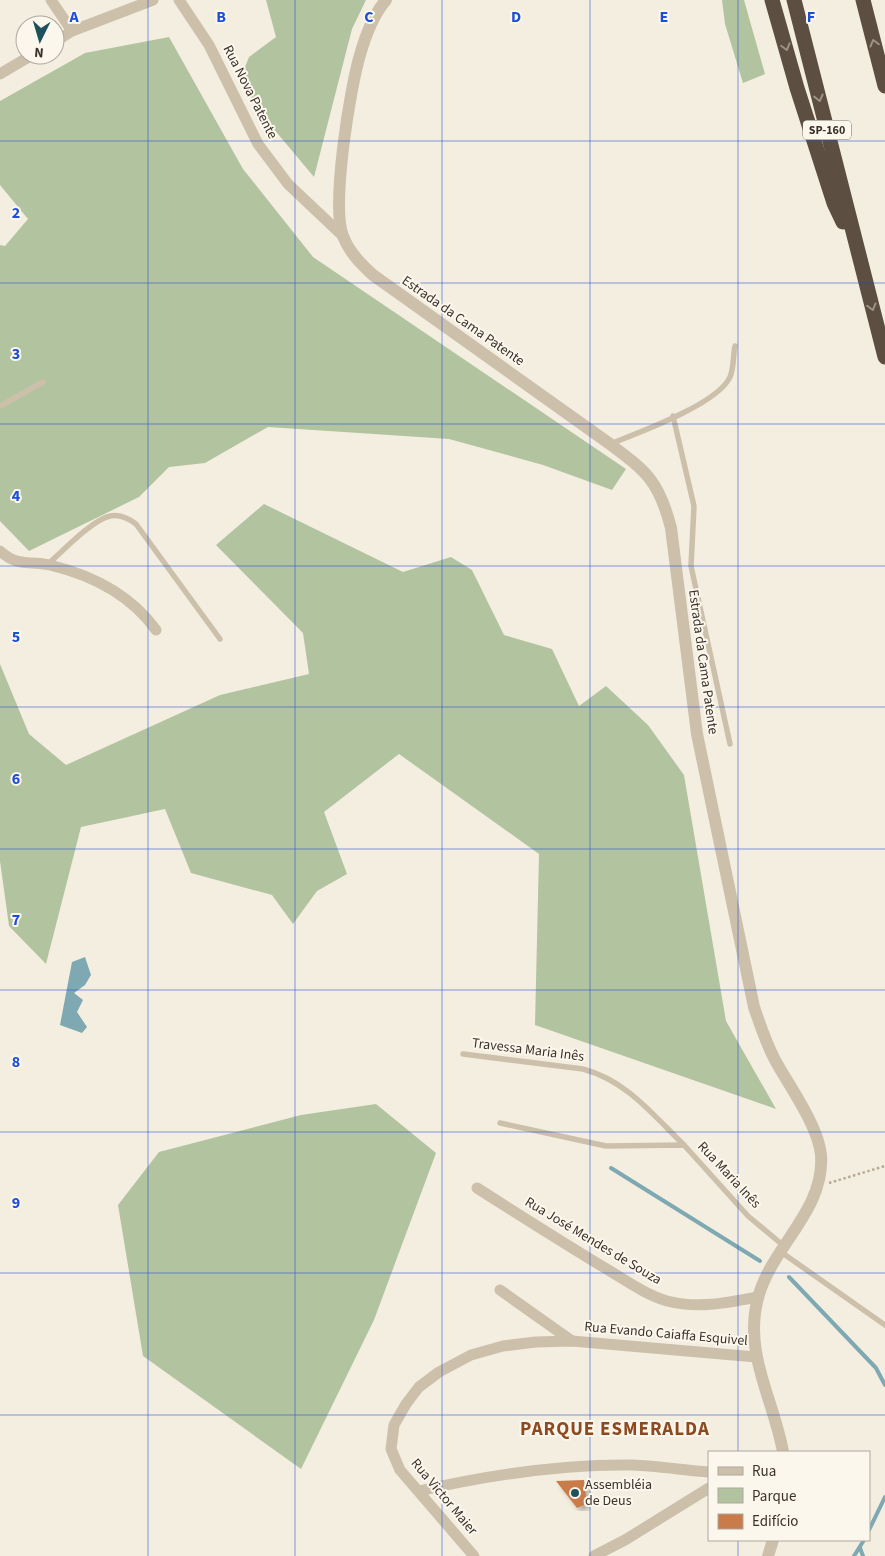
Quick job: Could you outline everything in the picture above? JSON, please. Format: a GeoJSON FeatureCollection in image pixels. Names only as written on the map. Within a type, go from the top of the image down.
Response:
{"type":"FeatureCollection","features":[{"type":"Feature","properties":{"kind":"highway"},"geometry":{"type":"LineString","coordinates":[[772,0],[834,203],[860,260]]}},
{"type":"Feature","properties":{"kind":"highway","name":"SP-160"},"geometry":{"type":"LineString","coordinates":[[794,0],[885,357]]}},
{"type":"Feature","properties":{"kind":"highway"},"geometry":{"type":"LineString","coordinates":[[863,0],[885,86]]}},
{"type":"Feature","properties":{"kind":"street"},"geometry":{"type":"LineString","coordinates":[[50,0],[72,31]]}},
{"type":"Feature","properties":{"kind":"street"},"geometry":{"type":"LineString","coordinates":[[65,36],[72,31],[154,0]]}},
{"type":"Feature","properties":{"kind":"street","name":"Rua Nova Patente"},"geometry":{"type":"LineString","coordinates":[[179,0],[209,45],[258,144],[288,184],[343,236]]}},
{"type":"Feature","properties":{"kind":"street","name":"Estrada da Cama Patente"},"geometry":{"type":"LineString","coordinates":[[386,0],[370,28],[360,54],[354,81],[338,208],[343,236],[357,261],[373,275],[610,444],[648,476],[664,501],[671,528],[697,734],[754,1007],[768,1047],[818,1142],[821,1161],[819,1181],[811,1202],[766,1277],[758,1297],[754,1320],[756,1357],[783,1451]]}},
{"type":"Feature","properties":{"kind":"street"},"geometry":{"type":"LineString","coordinates":[[0,74],[15,65]]}},
{"type":"Feature","properties":{"kind":"street"},"geometry":{"type":"LineString","coordinates":[[0,551],[16,562],[48,564],[84,577],[131,601],[156,630]]}},
{"type":"Feature","properties":{"kind":"street","name":"Rua José Mendes de Souza"},"geometry":{"type":"LineString","coordinates":[[477,1188],[620,1277],[666,1301],[693,1305],[716,1305],[758,1297]]}},
{"type":"Feature","properties":{"kind":"street","name":"Rua Evando Caiaffa Esquivel"},"geometry":{"type":"LineString","coordinates":[[500,1290],[572,1341],[756,1357]]}},
{"type":"Feature","properties":{"kind":"street","name":"Rua Victor Maier"},"geometry":{"type":"LineString","coordinates":[[474,1556],[400,1470],[391,1449],[394,1425],[406,1404],[419,1387],[438,1372],[471,1355],[503,1346],[572,1341]]}},
{"type":"Feature","properties":{"kind":"street"},"geometry":{"type":"LineString","coordinates":[[420,1491],[517,1472],[574,1467],[633,1465],[708,1472]]}},
{"type":"Feature","properties":{"kind":"street"},"geometry":{"type":"LineString","coordinates":[[594,1556],[625,1540],[708,1489]]}},
{"type":"Feature","properties":{"kind":"street"},"geometry":{"type":"LineString","coordinates":[[768,1556],[773,1541]]}},
{"type":"Feature","properties":{"kind":"lane"},"geometry":{"type":"LineString","coordinates":[[610,444],[673,416],[718,392],[730,377],[735,346]]}},
{"type":"Feature","properties":{"kind":"lane"},"geometry":{"type":"LineString","coordinates":[[0,406],[43,382]]}},
{"type":"Feature","properties":{"kind":"lane"},"geometry":{"type":"LineString","coordinates":[[673,416],[694,506],[691,566],[730,744]]}},
{"type":"Feature","properties":{"kind":"lane"},"geometry":{"type":"LineString","coordinates":[[48,564],[99,521],[110,516],[128,518],[136,524],[220,639]]}},
{"type":"Feature","properties":{"kind":"lane","name":"Travessa Maria Inês"},"geometry":{"type":"LineString","coordinates":[[462,1054],[583,1069],[601,1074],[630,1093],[684,1145]]}},
{"type":"Feature","properties":{"kind":"lane","name":"Rua Maria Inês"},"geometry":{"type":"LineString","coordinates":[[500,1123],[606,1146],[684,1145],[748,1216],[783,1249],[885,1325]]}},
{"type":"Feature","properties":{"kind":"path"},"geometry":{"type":"LineString","coordinates":[[819,1181],[829,1183],[885,1166]]}},
{"type":"Feature","properties":{"kind":"green space"},"geometry":{"type":"Polygon","coordinates":[[[266,0],[366,0],[352,29],[314,177],[257,109],[241,77],[249,57],[276,37],[266,0]]]}},
{"type":"Feature","properties":{"kind":"green space"},"geometry":{"type":"Polygon","coordinates":[[[722,0],[744,0],[765,74],[743,83],[725,24],[722,0]]]}},
{"type":"Feature","properties":{"kind":"green space"},"geometry":{"type":"Polygon","coordinates":[[[169,37],[243,169],[313,257],[626,469],[612,490],[543,465],[449,439],[268,427],[205,463],[169,467],[139,497],[29,551],[0,521],[0,245],[5,246],[28,219],[0,185],[0,101],[85,53],[169,37]]]}},
{"type":"Feature","properties":{"kind":"green space"},"geometry":{"type":"Polygon","coordinates":[[[264,504],[403,572],[451,557],[472,570],[504,635],[552,649],[579,706],[606,686],[648,725],[684,775],[726,1021],[776,1109],[535,1025],[539,854],[399,754],[324,812],[347,874],[317,891],[293,924],[272,895],[191,873],[165,809],[81,827],[46,964],[9,926],[0,861],[0,664],[29,734],[66,765],[220,695],[309,674],[303,633],[216,545],[264,504]]]}},
{"type":"Feature","properties":{"kind":"green space"},"geometry":{"type":"Polygon","coordinates":[[[376,1104],[436,1153],[374,1320],[301,1469],[143,1356],[118,1205],[159,1152],[301,1115],[376,1104]]]}},
{"type":"Feature","properties":{"kind":"water"},"geometry":{"type":"Polygon","coordinates":[[[85,957],[91,975],[85,985],[74,993],[83,1000],[77,1012],[87,1027],[82,1033],[60,1025],[72,962],[85,957]]]}},
{"type":"Feature","properties":{"kind":"building","name":"Assembléia de Deus"},"geometry":{"type":"Polygon","coordinates":[[[584,1480],[587,1504],[577,1508],[556,1481],[584,1480]]]}},
{"type":"Feature","properties":{"kind":"waterway"},"geometry":{"type":"LineString","coordinates":[[611,1168],[760,1261]]}},
{"type":"Feature","properties":{"kind":"waterway"},"geometry":{"type":"LineString","coordinates":[[789,1277],[876,1368],[885,1385]]}},
{"type":"Feature","properties":{"kind":"waterway"},"geometry":{"type":"LineString","coordinates":[[870,1528],[885,1497]]}},
{"type":"Feature","properties":{"kind":"waterway"},"geometry":{"type":"LineString","coordinates":[[854,1556],[863,1541]]}},
{"type":"Feature","properties":{"kind":"waterway"},"geometry":{"type":"LineString","coordinates":[[860,1548],[863,1556]]}},
{"type":"Feature","properties":{"kind":"place","name":"Assembléia de Deus"},"geometry":{"type":"Point","coordinates":[575,1493]}},
{"type":"Feature","properties":{"kind":"district","name":"PARQUE ESMERALDA"},"geometry":{"type":"Point","coordinates":[615,1429]}}]}
